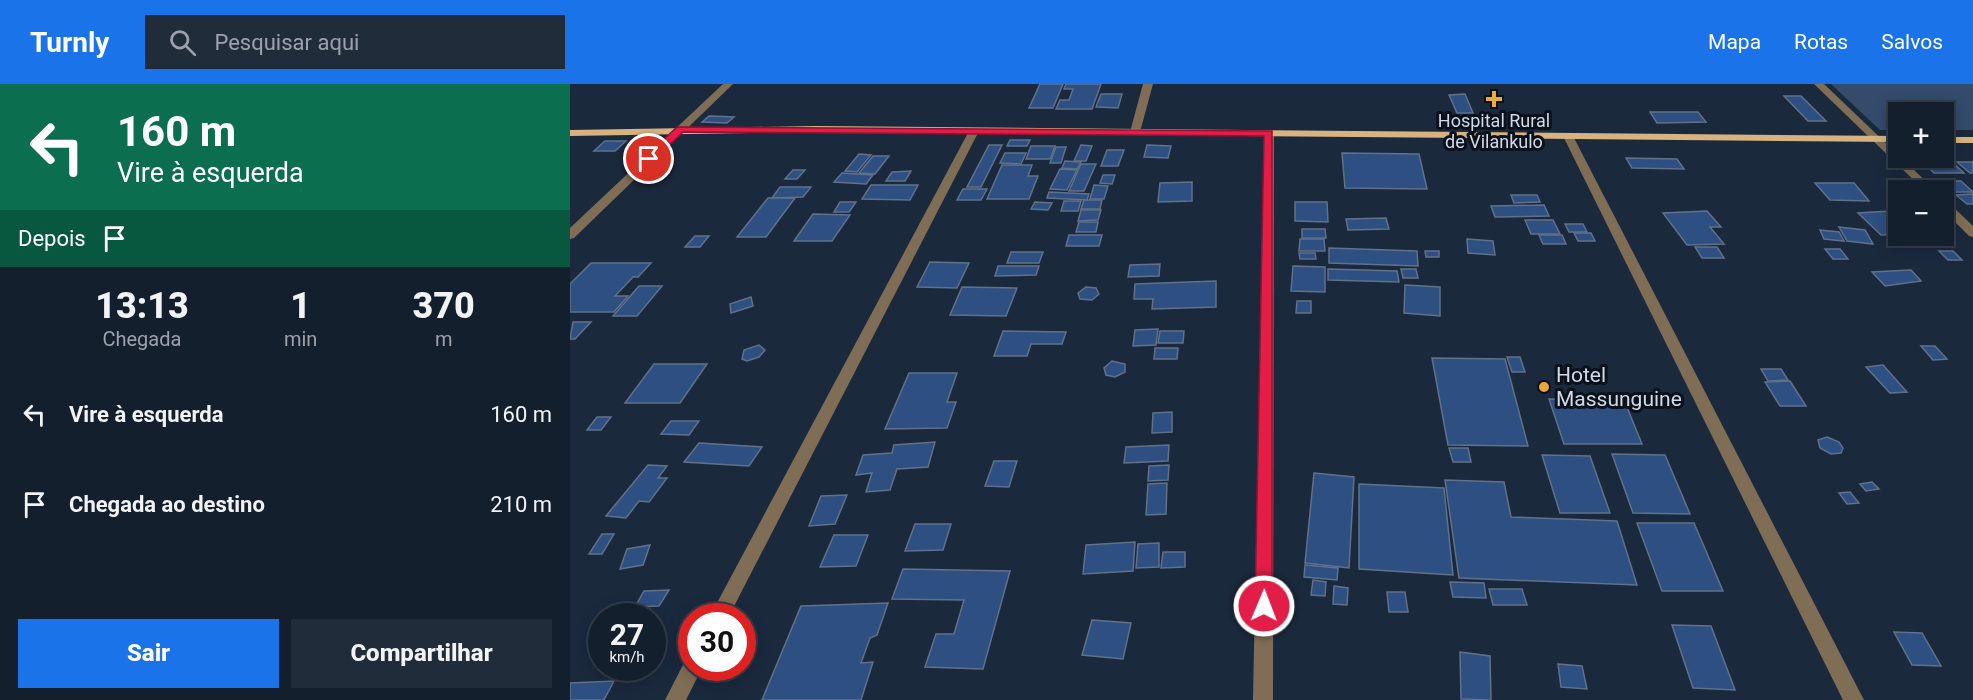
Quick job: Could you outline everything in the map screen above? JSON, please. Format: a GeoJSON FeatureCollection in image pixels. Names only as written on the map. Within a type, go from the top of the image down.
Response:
{"type":"FeatureCollection","features":[{"type":"Feature","properties":{"kind":"main road"},"geometry":{"type":"LineString","coordinates":[[570,133],[681,129],[1888,139]]}},
{"type":"Feature","properties":{"kind":"main road"},"geometry":{"type":"LineString","coordinates":[[1954,140],[1973,140]]}},
{"type":"Feature","properties":{"kind":"street"},"geometry":{"type":"LineString","coordinates":[[570,235],[728,84]]}},
{"type":"Feature","properties":{"kind":"street"},"geometry":{"type":"LineString","coordinates":[[1135,132],[1148,84]]}},
{"type":"Feature","properties":{"kind":"street"},"geometry":{"type":"LineString","coordinates":[[1819,84],[1920,180]]}},
{"type":"Feature","properties":{"kind":"street"},"geometry":{"type":"LineString","coordinates":[[726,603],[974,131]]}},
{"type":"Feature","properties":{"kind":"street"},"geometry":{"type":"LineString","coordinates":[[1263,700],[1269,133]]}},
{"type":"Feature","properties":{"kind":"street"},"geometry":{"type":"LineString","coordinates":[[1568,136],[1854,700]]}},
{"type":"Feature","properties":{"kind":"street"},"geometry":{"type":"LineString","coordinates":[[1954,214],[1973,233]]}},
{"type":"Feature","properties":{"kind":"street"},"geometry":{"type":"LineString","coordinates":[[675,700],[685,681]]}},
{"type":"Feature","properties":{"kind":"shaded area"},"geometry":{"type":"Polygon","coordinates":[[[1831,84],[1973,84],[1973,130],[1954,130],[1954,102],[1888,102],[1888,130],[1880,130],[1831,84]]]}},
{"type":"Feature","properties":{"kind":"building"},"geometry":{"type":"Polygon","coordinates":[[[1040,84],[1063,84],[1053,108],[1029,108],[1040,84]]]}},
{"type":"Feature","properties":{"kind":"building"},"geometry":{"type":"Polygon","coordinates":[[[1066,84],[1101,84],[1092,109],[1056,109],[1060,100],[1069,100],[1073,89],[1064,89],[1066,84]]]}},
{"type":"Feature","properties":{"kind":"building"},"geometry":{"type":"Polygon","coordinates":[[[1101,94],[1122,94],[1118,108],[1096,107],[1101,94]]]}},
{"type":"Feature","properties":{"kind":"building"},"geometry":{"type":"Polygon","coordinates":[[[1465,94],[1473,113],[1457,113],[1449,95],[1465,94]]]}},
{"type":"Feature","properties":{"kind":"building"},"geometry":{"type":"Polygon","coordinates":[[[1784,96],[1801,96],[1826,121],[1808,121],[1784,96]]]}},
{"type":"Feature","properties":{"kind":"building"},"geometry":{"type":"Polygon","coordinates":[[[1650,112],[1698,112],[1706,122],[1657,123],[1650,112]]]}},
{"type":"Feature","properties":{"kind":"building"},"geometry":{"type":"Polygon","coordinates":[[[709,116],[734,117],[727,123],[702,122],[709,116]]]}},
{"type":"Feature","properties":{"kind":"building"},"geometry":{"type":"Polygon","coordinates":[[[1010,140],[1030,140],[1027,146],[1007,146],[1010,140]]]}},
{"type":"Feature","properties":{"kind":"building"},"geometry":{"type":"Polygon","coordinates":[[[605,141],[626,141],[615,151],[594,151],[605,141]]]}},
{"type":"Feature","properties":{"kind":"building"},"geometry":{"type":"Polygon","coordinates":[[[989,145],[1002,145],[981,187],[967,187],[989,145]]]}},
{"type":"Feature","properties":{"kind":"building"},"geometry":{"type":"Polygon","coordinates":[[[1081,145],[1092,146],[1086,161],[1074,161],[1081,145]]]}},
{"type":"Feature","properties":{"kind":"building"},"geometry":{"type":"Polygon","coordinates":[[[1147,145],[1171,146],[1168,158],[1144,157],[1147,145]]]}},
{"type":"Feature","properties":{"kind":"building"},"geometry":{"type":"Polygon","coordinates":[[[1031,146],[1055,146],[1050,159],[1026,159],[1031,146]]]}},
{"type":"Feature","properties":{"kind":"building"},"geometry":{"type":"Polygon","coordinates":[[[1056,147],[1066,147],[1061,163],[1050,163],[1056,147]]]}},
{"type":"Feature","properties":{"kind":"building"},"geometry":{"type":"Polygon","coordinates":[[[1107,150],[1124,150],[1118,166],[1101,166],[1107,150]]]}},
{"type":"Feature","properties":{"kind":"building"},"geometry":{"type":"Polygon","coordinates":[[[1005,153],[1026,153],[1021,164],[1000,163],[1005,153]]]}},
{"type":"Feature","properties":{"kind":"building"},"geometry":{"type":"Polygon","coordinates":[[[1342,153],[1419,154],[1427,189],[1345,188],[1342,153]]]}},
{"type":"Feature","properties":{"kind":"building"},"geometry":{"type":"Polygon","coordinates":[[[859,154],[871,155],[857,172],[845,171],[859,154]]]}},
{"type":"Feature","properties":{"kind":"building"},"geometry":{"type":"Polygon","coordinates":[[[873,156],[889,156],[875,174],[859,173],[873,156]]]}},
{"type":"Feature","properties":{"kind":"building"},"geometry":{"type":"Polygon","coordinates":[[[1626,158],[1677,159],[1684,169],[1632,168],[1626,158]]]}},
{"type":"Feature","properties":{"kind":"building"},"geometry":{"type":"Polygon","coordinates":[[[1065,161],[1081,162],[1077,169],[1062,168],[1065,161]]]}},
{"type":"Feature","properties":{"kind":"building"},"geometry":{"type":"Polygon","coordinates":[[[1957,162],[1973,162],[1973,173],[1970,173],[1957,162]]]}},
{"type":"Feature","properties":{"kind":"building"},"geometry":{"type":"Polygon","coordinates":[[[1081,164],[1096,164],[1084,191],[1069,191],[1081,164]]]}},
{"type":"Feature","properties":{"kind":"building"},"geometry":{"type":"Polygon","coordinates":[[[1954,164],[1964,173],[1934,173],[1929,168],[1954,168],[1954,164]]]}},
{"type":"Feature","properties":{"kind":"building"},"geometry":{"type":"Polygon","coordinates":[[[1002,165],[1032,165],[1028,176],[1038,176],[1029,199],[987,199],[1002,165]]]}},
{"type":"Feature","properties":{"kind":"building"},"geometry":{"type":"Polygon","coordinates":[[[1060,169],[1077,170],[1067,190],[1050,189],[1060,169]]]}},
{"type":"Feature","properties":{"kind":"building"},"geometry":{"type":"Polygon","coordinates":[[[793,170],[805,170],[797,179],[785,179],[793,170]]]}},
{"type":"Feature","properties":{"kind":"building"},"geometry":{"type":"Polygon","coordinates":[[[911,171],[905,181],[886,181],[892,172],[911,171]]]}},
{"type":"Feature","properties":{"kind":"building"},"geometry":{"type":"Polygon","coordinates":[[[842,173],[873,175],[866,184],[834,182],[842,173]]]}},
{"type":"Feature","properties":{"kind":"building"},"geometry":{"type":"Polygon","coordinates":[[[1103,175],[1115,175],[1112,184],[1100,183],[1103,175]]]}},
{"type":"Feature","properties":{"kind":"building"},"geometry":{"type":"Polygon","coordinates":[[[1954,181],[1961,181],[1973,192],[1954,192],[1954,181]]]}},
{"type":"Feature","properties":{"kind":"building"},"geometry":{"type":"Polygon","coordinates":[[[1192,182],[1192,201],[1158,202],[1160,183],[1192,182]]]}},
{"type":"Feature","properties":{"kind":"building"},"geometry":{"type":"Polygon","coordinates":[[[1815,183],[1854,183],[1869,201],[1830,200],[1815,183]]]}},
{"type":"Feature","properties":{"kind":"building"},"geometry":{"type":"Polygon","coordinates":[[[871,185],[918,185],[910,200],[862,199],[871,185]]]}},
{"type":"Feature","properties":{"kind":"building"},"geometry":{"type":"Polygon","coordinates":[[[1094,185],[1108,186],[1104,199],[1090,199],[1094,185]]]}},
{"type":"Feature","properties":{"kind":"building"},"geometry":{"type":"Polygon","coordinates":[[[780,187],[811,187],[803,197],[772,198],[780,187]]]}},
{"type":"Feature","properties":{"kind":"building"},"geometry":{"type":"Polygon","coordinates":[[[963,189],[987,189],[981,200],[957,200],[963,189]]]}},
{"type":"Feature","properties":{"kind":"building"},"geometry":{"type":"Polygon","coordinates":[[[1049,192],[1089,194],[1087,200],[1047,198],[1049,192]]]}},
{"type":"Feature","properties":{"kind":"building"},"geometry":{"type":"Polygon","coordinates":[[[1973,194],[1973,204],[1967,204],[1956,195],[1973,194]]]}},
{"type":"Feature","properties":{"kind":"building"},"geometry":{"type":"Polygon","coordinates":[[[1511,195],[1537,195],[1540,202],[1514,203],[1511,195]]]}},
{"type":"Feature","properties":{"kind":"building"},"geometry":{"type":"Polygon","coordinates":[[[768,198],[795,198],[766,237],[737,237],[768,198]]]}},
{"type":"Feature","properties":{"kind":"building"},"geometry":{"type":"Polygon","coordinates":[[[1084,200],[1102,200],[1100,209],[1081,209],[1084,200]]]}},
{"type":"Feature","properties":{"kind":"building"},"geometry":{"type":"Polygon","coordinates":[[[1064,201],[1081,201],[1078,211],[1061,211],[1064,201]]]}},
{"type":"Feature","properties":{"kind":"building"},"geometry":{"type":"Polygon","coordinates":[[[840,202],[856,202],[849,212],[834,212],[840,202]]]}},
{"type":"Feature","properties":{"kind":"building"},"geometry":{"type":"Polygon","coordinates":[[[1035,202],[1052,203],[1048,210],[1031,209],[1035,202]]]}},
{"type":"Feature","properties":{"kind":"building"},"geometry":{"type":"Polygon","coordinates":[[[1295,202],[1327,202],[1328,222],[1295,221],[1295,202]]]}},
{"type":"Feature","properties":{"kind":"building"},"geometry":{"type":"Polygon","coordinates":[[[1544,205],[1549,216],[1495,217],[1491,206],[1544,205]]]}},
{"type":"Feature","properties":{"kind":"building"},"geometry":{"type":"Polygon","coordinates":[[[1081,210],[1101,210],[1098,220],[1078,221],[1081,210]]]}},
{"type":"Feature","properties":{"kind":"building"},"geometry":{"type":"Polygon","coordinates":[[[1707,211],[1721,227],[1710,227],[1724,244],[1687,245],[1663,213],[1707,211]]]}},
{"type":"Feature","properties":{"kind":"building"},"geometry":{"type":"Polygon","coordinates":[[[1888,211],[1888,235],[1881,235],[1858,213],[1888,211]]]}},
{"type":"Feature","properties":{"kind":"building"},"geometry":{"type":"Polygon","coordinates":[[[813,214],[850,215],[832,241],[794,241],[813,214]]]}},
{"type":"Feature","properties":{"kind":"building"},"geometry":{"type":"Polygon","coordinates":[[[1386,218],[1389,229],[1348,230],[1346,219],[1386,218]]]}},
{"type":"Feature","properties":{"kind":"building"},"geometry":{"type":"Polygon","coordinates":[[[1525,220],[1553,220],[1560,234],[1531,234],[1525,220]]]}},
{"type":"Feature","properties":{"kind":"building"},"geometry":{"type":"Polygon","coordinates":[[[1079,222],[1098,222],[1096,232],[1076,232],[1079,222]]]}},
{"type":"Feature","properties":{"kind":"building"},"geometry":{"type":"Polygon","coordinates":[[[1565,224],[1583,224],[1587,232],[1569,232],[1565,224]]]}},
{"type":"Feature","properties":{"kind":"building"},"geometry":{"type":"Polygon","coordinates":[[[1839,227],[1865,230],[1873,244],[1847,241],[1839,227]]]}},
{"type":"Feature","properties":{"kind":"building"},"geometry":{"type":"Polygon","coordinates":[[[1302,229],[1325,229],[1326,238],[1302,238],[1302,229]]]}},
{"type":"Feature","properties":{"kind":"building"},"geometry":{"type":"Polygon","coordinates":[[[1820,230],[1839,232],[1844,241],[1824,239],[1820,230]]]}},
{"type":"Feature","properties":{"kind":"building"},"geometry":{"type":"Polygon","coordinates":[[[1574,233],[1591,233],[1595,241],[1578,241],[1574,233]]]}},
{"type":"Feature","properties":{"kind":"building"},"geometry":{"type":"Polygon","coordinates":[[[1069,235],[1102,235],[1099,246],[1066,246],[1069,235]]]}},
{"type":"Feature","properties":{"kind":"building"},"geometry":{"type":"Polygon","coordinates":[[[1539,235],[1562,235],[1566,244],[1543,244],[1539,235]]]}},
{"type":"Feature","properties":{"kind":"building"},"geometry":{"type":"Polygon","coordinates":[[[695,236],[709,236],[700,247],[685,247],[695,236]]]}},
{"type":"Feature","properties":{"kind":"building"},"geometry":{"type":"Polygon","coordinates":[[[1300,239],[1324,239],[1325,251],[1299,251],[1300,239]]]}},
{"type":"Feature","properties":{"kind":"building"},"geometry":{"type":"Polygon","coordinates":[[[1467,239],[1493,241],[1495,255],[1468,253],[1467,239]]]}},
{"type":"Feature","properties":{"kind":"building"},"geometry":{"type":"Polygon","coordinates":[[[1695,247],[1717,247],[1724,258],[1702,258],[1695,247]]]}},
{"type":"Feature","properties":{"kind":"building"},"geometry":{"type":"Polygon","coordinates":[[[1329,248],[1417,251],[1418,266],[1329,263],[1329,248]]]}},
{"type":"Feature","properties":{"kind":"building"},"geometry":{"type":"Polygon","coordinates":[[[1825,249],[1840,249],[1848,259],[1833,259],[1825,249]]]}},
{"type":"Feature","properties":{"kind":"building"},"geometry":{"type":"Polygon","coordinates":[[[1425,251],[1439,251],[1439,257],[1426,257],[1425,251]]]}},
{"type":"Feature","properties":{"kind":"building"},"geometry":{"type":"Polygon","coordinates":[[[1939,251],[1953,251],[1962,260],[1948,260],[1939,251]]]}},
{"type":"Feature","properties":{"kind":"building"},"geometry":{"type":"Polygon","coordinates":[[[1011,252],[1043,252],[1039,263],[1007,263],[1011,252]]]}},
{"type":"Feature","properties":{"kind":"building"},"geometry":{"type":"Polygon","coordinates":[[[1299,253],[1315,253],[1316,259],[1300,259],[1299,253]]]}},
{"type":"Feature","properties":{"kind":"building"},"geometry":{"type":"Polygon","coordinates":[[[930,262],[969,263],[957,288],[917,287],[930,262]]]}},
{"type":"Feature","properties":{"kind":"building"},"geometry":{"type":"Polygon","coordinates":[[[591,263],[651,263],[638,277],[633,277],[615,296],[628,296],[614,312],[570,312],[570,284],[591,263]]]}},
{"type":"Feature","properties":{"kind":"building"},"geometry":{"type":"Polygon","coordinates":[[[1160,264],[1159,276],[1128,277],[1130,265],[1160,264]]]}},
{"type":"Feature","properties":{"kind":"building"},"geometry":{"type":"Polygon","coordinates":[[[998,266],[1039,266],[1036,275],[995,276],[998,266]]]}},
{"type":"Feature","properties":{"kind":"building"},"geometry":{"type":"Polygon","coordinates":[[[1293,266],[1325,267],[1325,292],[1291,291],[1293,266]]]}},
{"type":"Feature","properties":{"kind":"building"},"geometry":{"type":"Polygon","coordinates":[[[1328,269],[1397,271],[1399,282],[1328,280],[1328,269]]]}},
{"type":"Feature","properties":{"kind":"building"},"geometry":{"type":"Polygon","coordinates":[[[1401,269],[1416,269],[1418,278],[1403,278],[1401,269]]]}},
{"type":"Feature","properties":{"kind":"building"},"geometry":{"type":"Polygon","coordinates":[[[1911,270],[1921,281],[1885,286],[1872,272],[1911,270]]]}},
{"type":"Feature","properties":{"kind":"building"},"geometry":{"type":"Polygon","coordinates":[[[1216,281],[1216,307],[1152,309],[1153,299],[1134,299],[1135,284],[1216,281]]]}},
{"type":"Feature","properties":{"kind":"building"},"geometry":{"type":"Polygon","coordinates":[[[1405,285],[1440,287],[1440,316],[1404,313],[1405,285]]]}},
{"type":"Feature","properties":{"kind":"building"},"geometry":{"type":"Polygon","coordinates":[[[639,286],[662,286],[637,316],[613,316],[639,286]]]}},
{"type":"Feature","properties":{"kind":"building"},"geometry":{"type":"Polygon","coordinates":[[[962,287],[1017,288],[1006,316],[950,315],[962,287]]]}},
{"type":"Feature","properties":{"kind":"building"},"geometry":{"type":"Polygon","coordinates":[[[1086,287],[1096,288],[1099,294],[1092,300],[1080,299],[1078,293],[1086,287]]]}},
{"type":"Feature","properties":{"kind":"building"},"geometry":{"type":"Polygon","coordinates":[[[751,297],[753,306],[731,313],[730,304],[751,297]]]}},
{"type":"Feature","properties":{"kind":"building"},"geometry":{"type":"Polygon","coordinates":[[[1297,301],[1311,301],[1311,313],[1296,313],[1297,301]]]}},
{"type":"Feature","properties":{"kind":"building"},"geometry":{"type":"Polygon","coordinates":[[[573,322],[591,322],[575,339],[570,339],[573,322]]]}},
{"type":"Feature","properties":{"kind":"building"},"geometry":{"type":"Polygon","coordinates":[[[1158,329],[1156,345],[1133,346],[1135,330],[1158,329]]]}},
{"type":"Feature","properties":{"kind":"building"},"geometry":{"type":"Polygon","coordinates":[[[1003,331],[1066,332],[1062,344],[1031,344],[1027,356],[994,356],[1003,331]]]}},
{"type":"Feature","properties":{"kind":"building"},"geometry":{"type":"Polygon","coordinates":[[[1160,331],[1184,331],[1183,343],[1158,343],[1160,331]]]}},
{"type":"Feature","properties":{"kind":"building"},"geometry":{"type":"Polygon","coordinates":[[[759,345],[765,350],[759,357],[747,361],[742,359],[744,350],[759,345]]]}},
{"type":"Feature","properties":{"kind":"building"},"geometry":{"type":"Polygon","coordinates":[[[1921,346],[1935,346],[1947,359],[1933,360],[1921,346]]]}},
{"type":"Feature","properties":{"kind":"building"},"geometry":{"type":"Polygon","coordinates":[[[1155,348],[1178,348],[1177,359],[1154,359],[1155,348]]]}},
{"type":"Feature","properties":{"kind":"building"},"geometry":{"type":"Polygon","coordinates":[[[1507,357],[1520,357],[1525,372],[1512,372],[1507,357]]]}},
{"type":"Feature","properties":{"kind":"building"},"geometry":{"type":"Polygon","coordinates":[[[1432,358],[1505,359],[1528,446],[1448,445],[1432,358]]]}},
{"type":"Feature","properties":{"kind":"building"},"geometry":{"type":"Polygon","coordinates":[[[1112,361],[1125,364],[1125,372],[1115,377],[1106,375],[1104,368],[1112,361]]]}},
{"type":"Feature","properties":{"kind":"building"},"geometry":{"type":"Polygon","coordinates":[[[654,364],[707,364],[680,403],[625,403],[654,364]]]}},
{"type":"Feature","properties":{"kind":"building"},"geometry":{"type":"Polygon","coordinates":[[[1883,365],[1907,392],[1890,393],[1866,367],[1883,365]]]}},
{"type":"Feature","properties":{"kind":"building"},"geometry":{"type":"Polygon","coordinates":[[[1761,369],[1781,369],[1788,380],[1768,381],[1761,369]]]}},
{"type":"Feature","properties":{"kind":"building"},"geometry":{"type":"Polygon","coordinates":[[[909,373],[957,373],[947,402],[956,402],[947,428],[885,429],[909,373]]]}},
{"type":"Feature","properties":{"kind":"building"},"geometry":{"type":"Polygon","coordinates":[[[1790,381],[1806,406],[1780,406],[1765,382],[1790,381]]]}},
{"type":"Feature","properties":{"kind":"building"},"geometry":{"type":"Polygon","coordinates":[[[1549,399],[1624,400],[1642,444],[1564,444],[1549,399]]]}},
{"type":"Feature","properties":{"kind":"building"},"geometry":{"type":"Polygon","coordinates":[[[1172,412],[1172,432],[1152,433],[1153,413],[1172,412]]]}},
{"type":"Feature","properties":{"kind":"building"},"geometry":{"type":"Polygon","coordinates":[[[597,417],[611,417],[601,430],[587,430],[597,417]]]}},
{"type":"Feature","properties":{"kind":"building"},"geometry":{"type":"Polygon","coordinates":[[[671,421],[699,421],[689,435],[661,434],[671,421]]]}},
{"type":"Feature","properties":{"kind":"building"},"geometry":{"type":"Polygon","coordinates":[[[1827,437],[1839,442],[1843,448],[1841,453],[1831,454],[1820,448],[1818,440],[1827,437]]]}},
{"type":"Feature","properties":{"kind":"building"},"geometry":{"type":"Polygon","coordinates":[[[935,442],[928,467],[897,469],[890,490],[866,492],[872,473],[856,475],[863,455],[892,453],[894,445],[935,442]]]}},
{"type":"Feature","properties":{"kind":"building"},"geometry":{"type":"Polygon","coordinates":[[[699,443],[762,447],[749,466],[684,462],[699,443]]]}},
{"type":"Feature","properties":{"kind":"building"},"geometry":{"type":"Polygon","coordinates":[[[1169,445],[1168,461],[1124,463],[1126,447],[1169,445]]]}},
{"type":"Feature","properties":{"kind":"building"},"geometry":{"type":"Polygon","coordinates":[[[1449,448],[1468,448],[1471,462],[1453,462],[1449,448]]]}},
{"type":"Feature","properties":{"kind":"building"},"geometry":{"type":"Polygon","coordinates":[[[1612,454],[1665,455],[1690,514],[1633,513],[1612,454]]]}},
{"type":"Feature","properties":{"kind":"building"},"geometry":{"type":"Polygon","coordinates":[[[1542,455],[1590,456],[1610,513],[1560,513],[1542,455]]]}},
{"type":"Feature","properties":{"kind":"building"},"geometry":{"type":"Polygon","coordinates":[[[994,461],[1017,461],[1009,487],[985,486],[994,461]]]}},
{"type":"Feature","properties":{"kind":"building"},"geometry":{"type":"Polygon","coordinates":[[[648,465],[667,466],[658,478],[667,478],[649,502],[639,501],[626,518],[606,516],[648,465]]]}},
{"type":"Feature","properties":{"kind":"building"},"geometry":{"type":"Polygon","coordinates":[[[1169,465],[1168,480],[1148,481],[1149,466],[1169,465]]]}},
{"type":"Feature","properties":{"kind":"building"},"geometry":{"type":"Polygon","coordinates":[[[1314,473],[1354,477],[1349,568],[1305,563],[1314,473]]]}},
{"type":"Feature","properties":{"kind":"building"},"geometry":{"type":"Polygon","coordinates":[[[1445,480],[1504,482],[1511,517],[1617,521],[1637,585],[1459,578],[1445,480]]]}},
{"type":"Feature","properties":{"kind":"building"},"geometry":{"type":"Polygon","coordinates":[[[1872,482],[1879,489],[1866,491],[1860,484],[1872,482]]]}},
{"type":"Feature","properties":{"kind":"building"},"geometry":{"type":"Polygon","coordinates":[[[1167,483],[1166,514],[1146,515],[1148,484],[1167,483]]]}},
{"type":"Feature","properties":{"kind":"building"},"geometry":{"type":"Polygon","coordinates":[[[1359,484],[1444,488],[1453,575],[1359,569],[1359,484]]]}},
{"type":"Feature","properties":{"kind":"building"},"geometry":{"type":"Polygon","coordinates":[[[1850,492],[1859,503],[1847,504],[1839,493],[1850,492]]]}},
{"type":"Feature","properties":{"kind":"building"},"geometry":{"type":"Polygon","coordinates":[[[847,495],[835,524],[809,526],[821,496],[847,495]]]}},
{"type":"Feature","properties":{"kind":"building"},"geometry":{"type":"Polygon","coordinates":[[[1637,523],[1694,523],[1723,591],[1662,591],[1637,523]]]}},
{"type":"Feature","properties":{"kind":"building"},"geometry":{"type":"Polygon","coordinates":[[[915,524],[951,524],[943,550],[905,551],[915,524]]]}},
{"type":"Feature","properties":{"kind":"building"},"geometry":{"type":"Polygon","coordinates":[[[602,534],[614,534],[602,554],[589,554],[602,534]]]}},
{"type":"Feature","properties":{"kind":"building"},"geometry":{"type":"Polygon","coordinates":[[[834,535],[868,535],[856,566],[820,567],[834,535]]]}},
{"type":"Feature","properties":{"kind":"building"},"geometry":{"type":"Polygon","coordinates":[[[1135,542],[1133,571],[1083,574],[1086,545],[1135,542]]]}},
{"type":"Feature","properties":{"kind":"building"},"geometry":{"type":"Polygon","coordinates":[[[1159,543],[1159,567],[1136,568],[1138,544],[1159,543]]]}},
{"type":"Feature","properties":{"kind":"building"},"geometry":{"type":"Polygon","coordinates":[[[650,545],[643,565],[620,569],[627,549],[650,545]]]}},
{"type":"Feature","properties":{"kind":"building"},"geometry":{"type":"Polygon","coordinates":[[[1163,552],[1185,552],[1185,567],[1161,568],[1163,552]]]}},
{"type":"Feature","properties":{"kind":"building"},"geometry":{"type":"Polygon","coordinates":[[[1305,565],[1338,568],[1337,580],[1304,577],[1305,565]]]}},
{"type":"Feature","properties":{"kind":"building"},"geometry":{"type":"Polygon","coordinates":[[[903,569],[1010,571],[983,669],[925,667],[936,634],[954,634],[964,600],[892,599],[903,569]]]}},
{"type":"Feature","properties":{"kind":"building"},"geometry":{"type":"Polygon","coordinates":[[[1313,580],[1326,582],[1325,596],[1311,595],[1313,580]]]}},
{"type":"Feature","properties":{"kind":"building"},"geometry":{"type":"Polygon","coordinates":[[[1450,582],[1484,583],[1486,598],[1453,597],[1450,582]]]}},
{"type":"Feature","properties":{"kind":"building"},"geometry":{"type":"Polygon","coordinates":[[[1334,586],[1348,588],[1347,605],[1333,604],[1334,586]]]}},
{"type":"Feature","properties":{"kind":"building"},"geometry":{"type":"Polygon","coordinates":[[[1489,589],[1522,589],[1527,605],[1493,605],[1489,589]]]}},
{"type":"Feature","properties":{"kind":"building"},"geometry":{"type":"Polygon","coordinates":[[[669,590],[661,603],[637,603],[644,591],[669,590]]]}},
{"type":"Feature","properties":{"kind":"building"},"geometry":{"type":"Polygon","coordinates":[[[1387,592],[1405,592],[1408,612],[1389,612],[1387,592]]]}},
{"type":"Feature","properties":{"kind":"building"},"geometry":{"type":"Polygon","coordinates":[[[888,603],[877,635],[870,638],[861,663],[873,662],[861,700],[762,700],[801,606],[888,603]]]}},
{"type":"Feature","properties":{"kind":"building"},"geometry":{"type":"Polygon","coordinates":[[[1092,620],[1131,623],[1123,659],[1082,655],[1092,620]]]}},
{"type":"Feature","properties":{"kind":"building"},"geometry":{"type":"Polygon","coordinates":[[[1672,625],[1711,626],[1735,690],[1693,688],[1672,625]]]}},
{"type":"Feature","properties":{"kind":"building"},"geometry":{"type":"Polygon","coordinates":[[[1894,632],[1922,633],[1941,666],[1912,665],[1894,632]]]}},
{"type":"Feature","properties":{"kind":"building"},"geometry":{"type":"Polygon","coordinates":[[[1460,652],[1490,656],[1491,700],[1461,699],[1460,652]]]}},
{"type":"Feature","properties":{"kind":"building"},"geometry":{"type":"Polygon","coordinates":[[[1558,664],[1582,666],[1587,689],[1561,687],[1558,664]]]}},
{"type":"Feature","properties":{"kind":"building"},"geometry":{"type":"Polygon","coordinates":[[[614,681],[604,700],[570,700],[570,683],[614,681]]]}},
{"type":"Feature","properties":{"kind":"place","name":"Hospital Rural de Vilankulo"},"geometry":{"type":"Point","coordinates":[1494,99]}},
{"type":"Feature","properties":{"kind":"place","name":"Hotel Massunguine"},"geometry":{"type":"Point","coordinates":[1544,387]}},
{"type":"Feature","properties":{"kind":"route"},"geometry":{"type":"LineString","coordinates":[[649,159],[681,129],[1269,133],[1264,606]]}}]}
